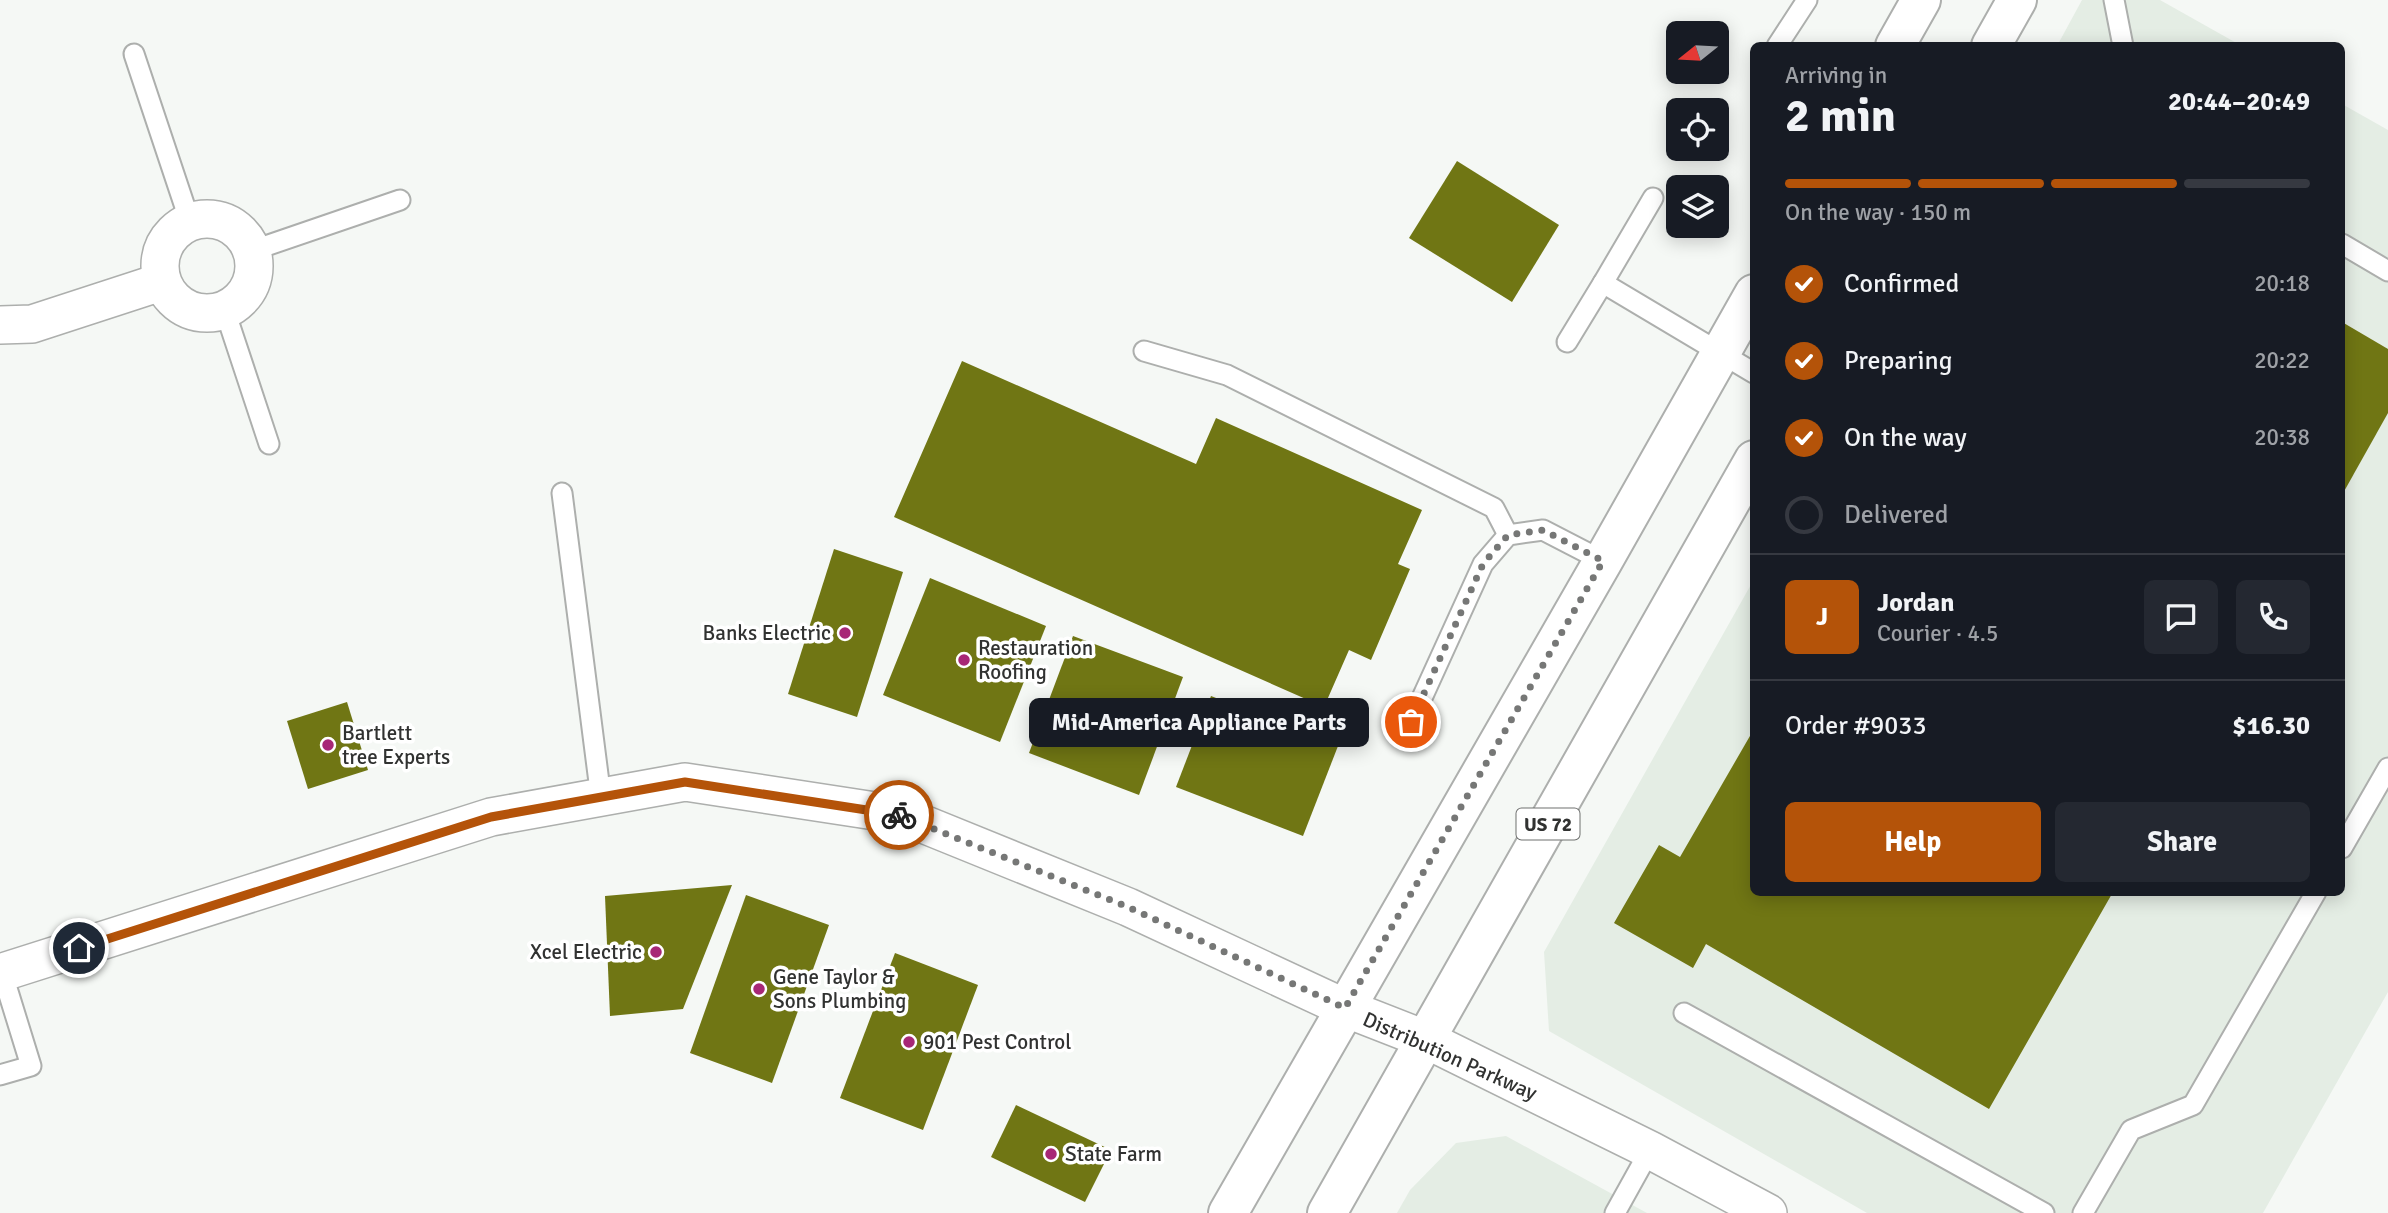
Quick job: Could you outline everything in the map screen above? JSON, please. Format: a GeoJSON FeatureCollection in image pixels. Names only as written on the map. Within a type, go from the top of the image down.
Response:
{"type":"FeatureCollection","features":[{"type":"Feature","properties":{"kind":"main road"},"geometry":{"type":"LineString","coordinates":[[1897,42],[1921,0]]}},
{"type":"Feature","properties":{"kind":"main road"},"geometry":{"type":"LineString","coordinates":[[1993,42],[2017,0]]}},
{"type":"Feature","properties":{"kind":"main road"},"geometry":{"type":"LineString","coordinates":[[1228,1213],[1750,301]]}},
{"type":"Feature","properties":{"kind":"main road","name":"US 72"},"geometry":{"type":"LineString","coordinates":[[1327,1213],[1427,1041],[1750,467]]}},
{"type":"Feature","properties":{"kind":"street"},"geometry":{"type":"LineString","coordinates":[[212,219],[227,223],[240,232],[250,245],[251,251],[254,261],[253,276],[248,291],[225,311],[194,313],[169,296],[162,282],[159,267],[162,251],[169,237],[190,222],[212,219]]}},
{"type":"Feature","properties":{"kind":"street"},"geometry":{"type":"LineString","coordinates":[[0,325],[32,324],[162,282]]}},
{"type":"Feature","properties":{"kind":"street","name":"Distribution Parkway"},"geometry":{"type":"LineString","coordinates":[[1,972],[491,817],[685,782],[901,815],[1128,907],[1345,1008],[1427,1041],[1650,1150],[1766,1212]]}},
{"type":"Feature","properties":{"kind":"lane"},"geometry":{"type":"LineString","coordinates":[[1780,42],[1807,0]]}},
{"type":"Feature","properties":{"kind":"lane"},"geometry":{"type":"LineString","coordinates":[[2114,0],[2117,4],[2122,42]]}},
{"type":"Feature","properties":{"kind":"lane"},"geometry":{"type":"LineString","coordinates":[[134,54],[190,222]]}},
{"type":"Feature","properties":{"kind":"lane"},"geometry":{"type":"LineString","coordinates":[[1567,342],[1653,198]]}},
{"type":"Feature","properties":{"kind":"lane"},"geometry":{"type":"LineString","coordinates":[[251,251],[400,200]]}},
{"type":"Feature","properties":{"kind":"lane"},"geometry":{"type":"LineString","coordinates":[[2345,246],[2388,271]]}},
{"type":"Feature","properties":{"kind":"lane"},"geometry":{"type":"LineString","coordinates":[[1603,283],[1750,371]]}},
{"type":"Feature","properties":{"kind":"lane"},"geometry":{"type":"LineString","coordinates":[[225,311],[269,444]]}},
{"type":"Feature","properties":{"kind":"lane"},"geometry":{"type":"LineString","coordinates":[[1144,351],[1227,375],[1494,508],[1508,535]]}},
{"type":"Feature","properties":{"kind":"lane"},"geometry":{"type":"LineString","coordinates":[[562,493],[601,798]]}},
{"type":"Feature","properties":{"kind":"lane"},"geometry":{"type":"LineString","coordinates":[[1411,722],[1483,564],[1508,535],[1543,530],[1603,561]]}},
{"type":"Feature","properties":{"kind":"lane"},"geometry":{"type":"LineString","coordinates":[[2345,843],[2388,768]]}},
{"type":"Feature","properties":{"kind":"lane"},"geometry":{"type":"LineString","coordinates":[[2083,1213],[2131,1130],[2193,1105],[2314,896]]}},
{"type":"Feature","properties":{"kind":"lane"},"geometry":{"type":"LineString","coordinates":[[0,1075],[31,1066],[1,972]]}},
{"type":"Feature","properties":{"kind":"lane"},"geometry":{"type":"LineString","coordinates":[[1684,1013],[2044,1213]]}},
{"type":"Feature","properties":{"kind":"lane"},"geometry":{"type":"LineString","coordinates":[[1615,1213],[1650,1150]]}},
{"type":"Feature","properties":{"kind":"shaded area"},"geometry":{"type":"Polygon","coordinates":[[[2082,0],[2160,0],[2235,42],[2059,42],[2082,0]]]}},
{"type":"Feature","properties":{"kind":"shaded area"},"geometry":{"type":"Polygon","coordinates":[[[2345,106],[2388,130],[2388,992],[2263,1213],[1867,1213],[1549,1031],[1544,952],[1750,586],[1750,896],[2345,896],[2345,106]]]}},
{"type":"Feature","properties":{"kind":"shaded area"},"geometry":{"type":"Polygon","coordinates":[[[1506,1136],[1647,1213],[1397,1213],[1410,1190],[1456,1143],[1506,1136]]]}},
{"type":"Feature","properties":{"kind":"building"},"geometry":{"type":"Polygon","coordinates":[[[1457,161],[1559,225],[1512,302],[1409,238],[1457,161]]]}},
{"type":"Feature","properties":{"kind":"building"},"geometry":{"type":"Polygon","coordinates":[[[2345,324],[2388,349],[2388,413],[2345,490],[2345,324]]]}},
{"type":"Feature","properties":{"kind":"building"},"geometry":{"type":"Polygon","coordinates":[[[962,361],[1196,464],[1216,418],[1422,510],[1398,564],[1410,569],[1371,660],[1349,650],[1324,707],[894,517],[962,361]]]}},
{"type":"Feature","properties":{"kind":"building","name":"Banks Electric"},"geometry":{"type":"Polygon","coordinates":[[[834,549],[903,572],[857,717],[788,694],[834,549]]]}},
{"type":"Feature","properties":{"kind":"building","name":"Restauration Roofing"},"geometry":{"type":"Polygon","coordinates":[[[930,578],[1046,626],[1000,742],[883,695],[930,578]]]}},
{"type":"Feature","properties":{"kind":"building"},"geometry":{"type":"Polygon","coordinates":[[[1073,636],[1183,677],[1139,795],[1029,753],[1073,636]]]}},
{"type":"Feature","properties":{"kind":"building"},"geometry":{"type":"Polygon","coordinates":[[[1211,696],[1338,746],[1303,836],[1176,787],[1211,696]]]}},
{"type":"Feature","properties":{"kind":"building","name":"Bartlett tree Experts"},"geometry":{"type":"Polygon","coordinates":[[[347,702],[368,770],[308,789],[287,721],[347,702]]]}},
{"type":"Feature","properties":{"kind":"building"},"geometry":{"type":"Polygon","coordinates":[[[1750,736],[1750,896],[2111,896],[1989,1109],[1706,944],[1693,968],[1614,923],[1659,845],[1680,857],[1750,736]]]}},
{"type":"Feature","properties":{"kind":"building","name":"Xcel Electric"},"geometry":{"type":"Polygon","coordinates":[[[732,885],[683,1009],[610,1016],[605,896],[732,885]]]}},
{"type":"Feature","properties":{"kind":"building","name":"Gene Taylor & Sons Plumbing"},"geometry":{"type":"Polygon","coordinates":[[[746,895],[829,925],[772,1083],[690,1053],[746,895]]]}},
{"type":"Feature","properties":{"kind":"building","name":"901 Pest Control"},"geometry":{"type":"Polygon","coordinates":[[[895,953],[978,985],[923,1130],[840,1098],[895,953]]]}},
{"type":"Feature","properties":{"kind":"building","name":"State Farm"},"geometry":{"type":"Polygon","coordinates":[[[1016,1105],[1111,1150],[1085,1202],[991,1157],[1016,1105]]]}},
{"type":"Feature","properties":{"kind":"way so far"},"geometry":{"type":"LineString","coordinates":[[899,815],[1128,907],[1345,1008],[1603,561],[1543,530],[1508,535],[1483,564],[1411,722]]}},
{"type":"Feature","properties":{"kind":"place","name":"Banks Electric"},"geometry":{"type":"Point","coordinates":[845,633]}},
{"type":"Feature","properties":{"kind":"place","name":"Restauration Roofing"},"geometry":{"type":"Point","coordinates":[964,660]}},
{"type":"Feature","properties":{"kind":"place","name":"Mid-America Appliance Parts"},"geometry":{"type":"Point","coordinates":[1411,722]}},
{"type":"Feature","properties":{"kind":"place","name":"Bartlett tree Experts"},"geometry":{"type":"Point","coordinates":[328,745]}},
{"type":"Feature","properties":{"kind":"place","name":"Xcel Electric"},"geometry":{"type":"Point","coordinates":[656,952]}},
{"type":"Feature","properties":{"kind":"place","name":"Gene Taylor & Sons Plumbing"},"geometry":{"type":"Point","coordinates":[759,989]}},
{"type":"Feature","properties":{"kind":"place","name":"901 Pest Control"},"geometry":{"type":"Point","coordinates":[909,1042]}},
{"type":"Feature","properties":{"kind":"place","name":"State Farm"},"geometry":{"type":"Point","coordinates":[1051,1154]}},
{"type":"Feature","properties":{"kind":"route"},"geometry":{"type":"LineString","coordinates":[[79,948],[491,817],[685,782],[899,815]]}}]}
